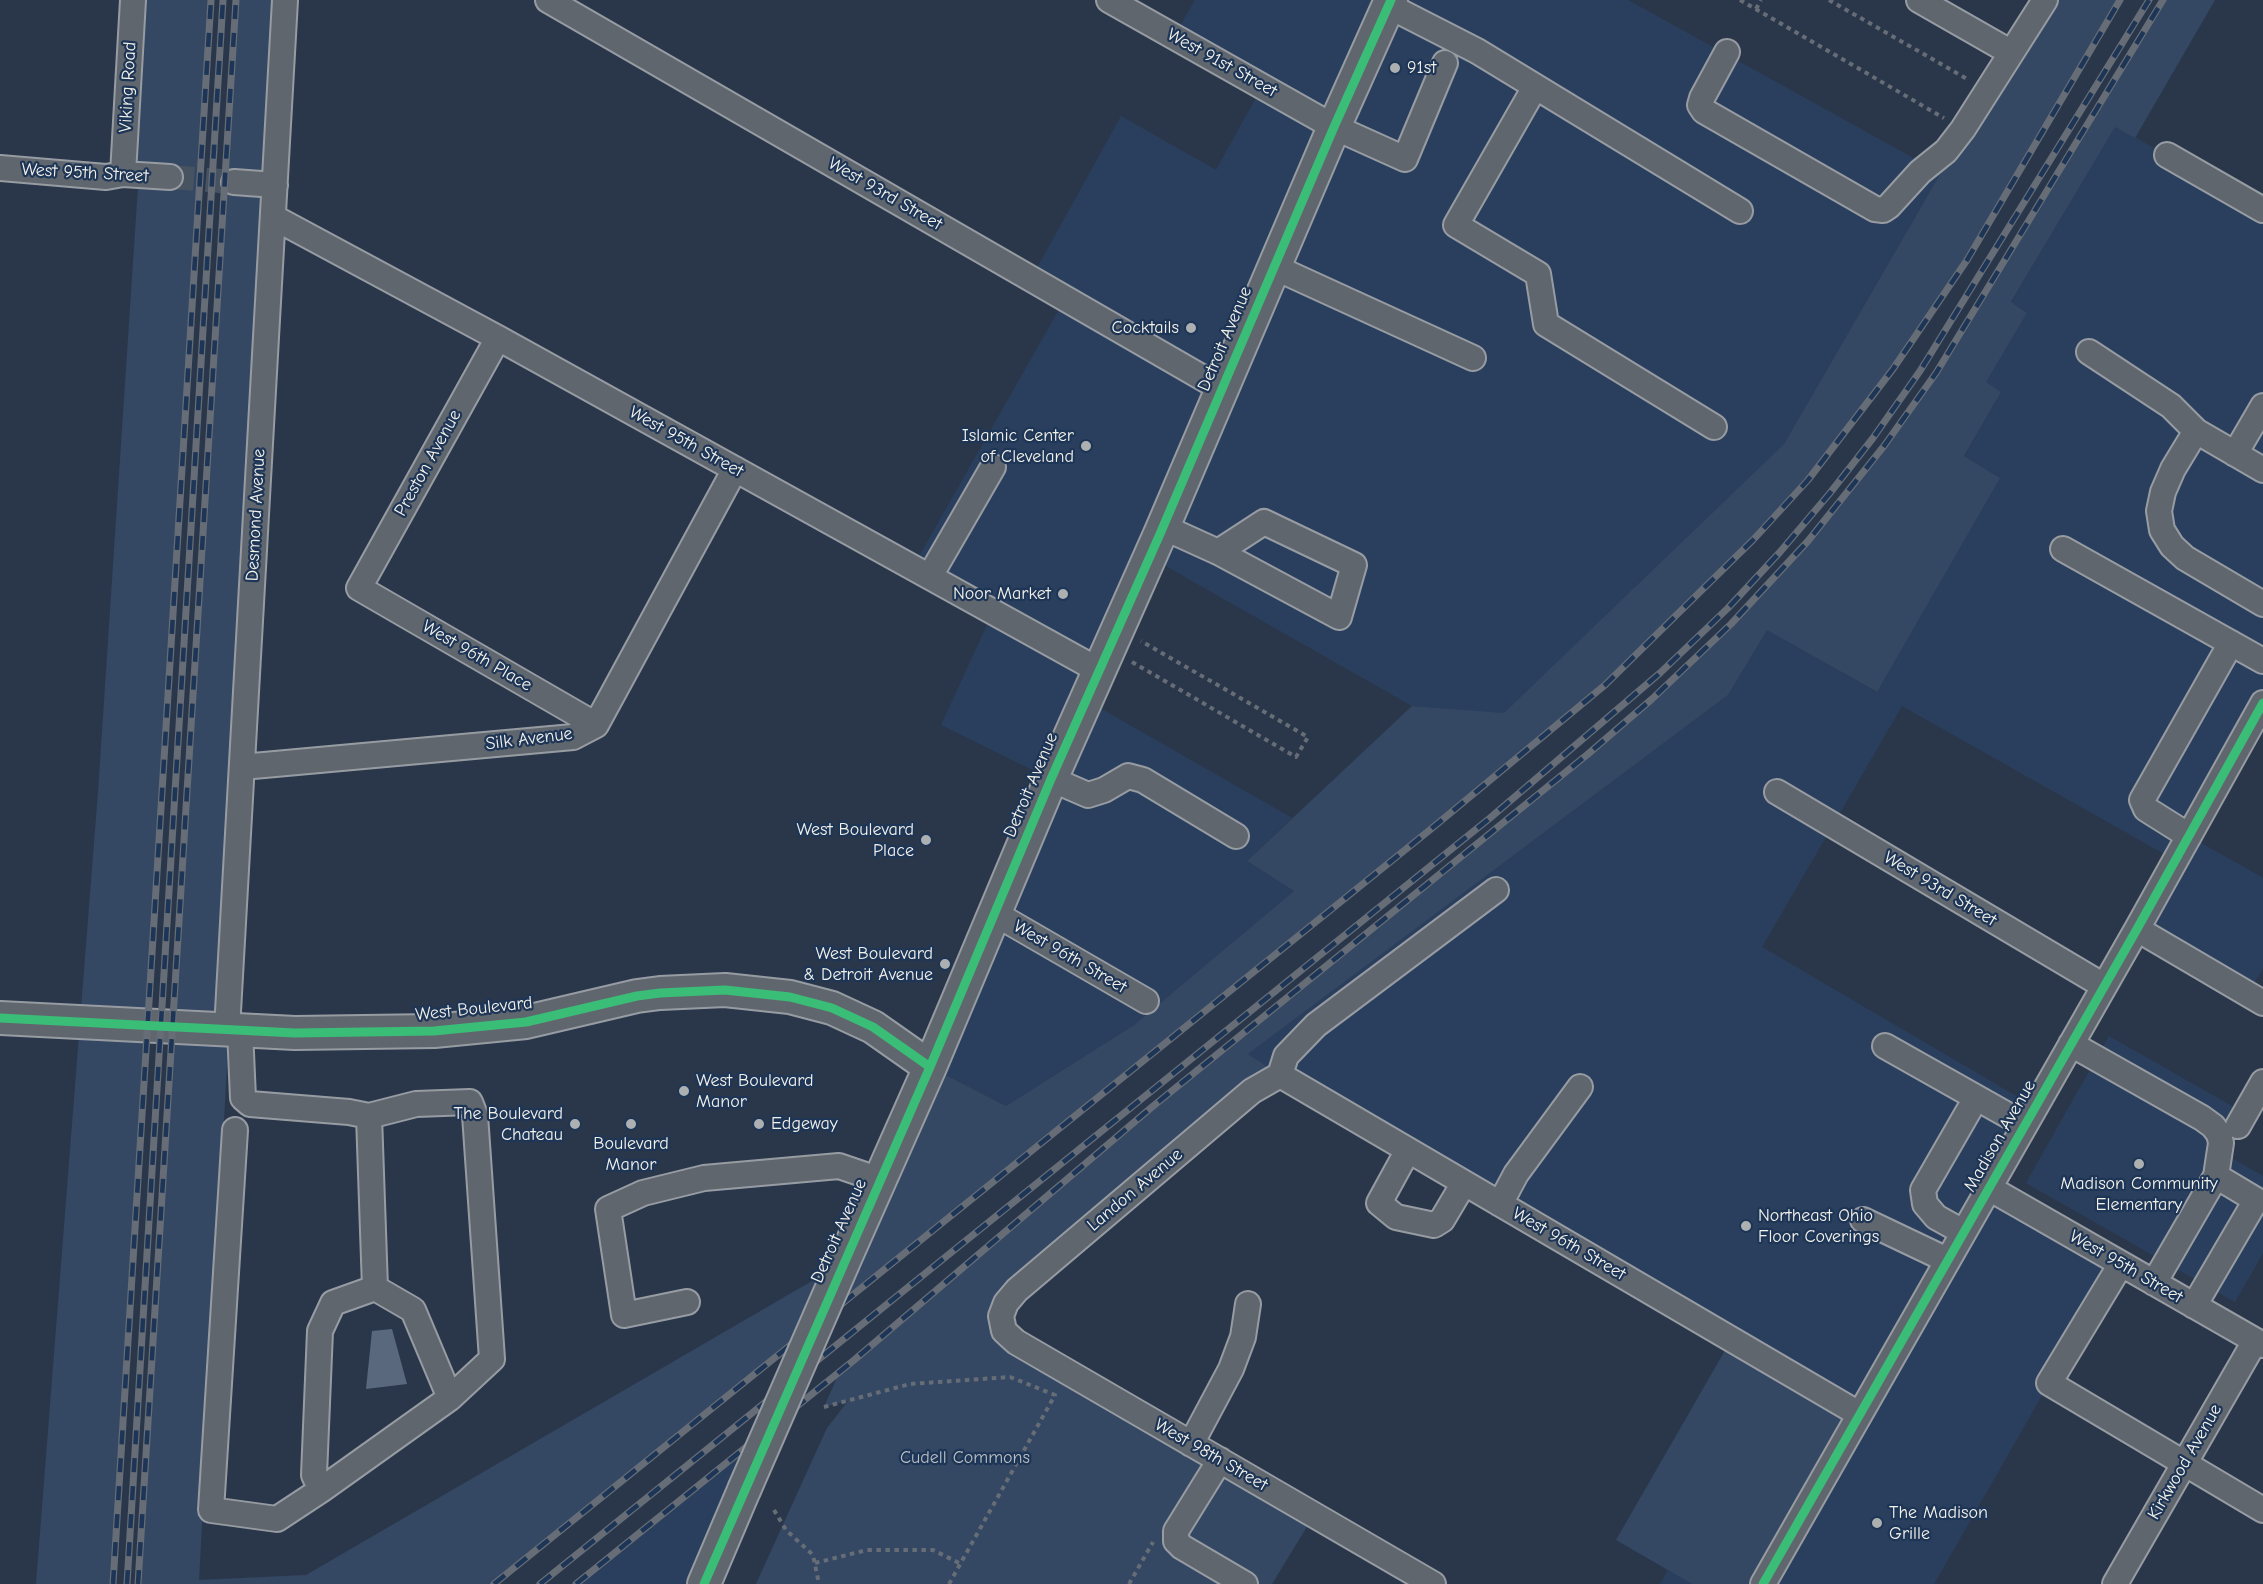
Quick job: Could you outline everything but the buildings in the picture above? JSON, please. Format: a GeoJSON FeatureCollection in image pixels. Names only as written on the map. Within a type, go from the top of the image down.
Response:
{"type":"FeatureCollection","features":[{"type":"Feature","properties":{"kind":"main road","name":"Detroit Avenue"},"geometry":{"type":"LineString","coordinates":[[704,1584],[930,1067],[1098,670],[1390,3]]}},
{"type":"Feature","properties":{"kind":"main road","name":"West Boulevard"},"geometry":{"type":"LineString","coordinates":[[0,1018],[296,1033],[469,1029],[526,1022],[594,1005],[660,993],[709,990],[747,992],[805,1000],[846,1013],[873,1028],[930,1067]]}},
{"type":"Feature","properties":{"kind":"street","name":"Viking Road"},"geometry":{"type":"LineString","coordinates":[[123,174],[133,0]]}},
{"type":"Feature","properties":{"kind":"street","name":"Desmond Avenue"},"geometry":{"type":"LineString","coordinates":[[285,0],[242,767],[233,1030],[243,1098],[250,1104],[349,1112],[369,1116]]}},
{"type":"Feature","properties":{"kind":"street","name":"West 93rd Street"},"geometry":{"type":"LineString","coordinates":[[548,0],[1222,389]]}},
{"type":"Feature","properties":{"kind":"street","name":"West 91st Street"},"geometry":{"type":"LineString","coordinates":[[1109,0],[1334,127],[1405,159],[1445,63]]}},
{"type":"Feature","properties":{"kind":"street"},"geometry":{"type":"LineString","coordinates":[[1919,0],[2014,47]]}},
{"type":"Feature","properties":{"kind":"street"},"geometry":{"type":"LineString","coordinates":[[1727,52],[1702,98],[1700,105],[1704,111],[1875,209],[1883,210],[1920,172],[1946,151],[1963,129],[2045,0]]}},
{"type":"Feature","properties":{"kind":"street"},"geometry":{"type":"LineString","coordinates":[[1390,3],[1477,51],[1740,211]]}},
{"type":"Feature","properties":{"kind":"street"},"geometry":{"type":"LineString","coordinates":[[1535,87],[1456,225],[1538,274],[1546,324],[1714,427]]}},
{"type":"Feature","properties":{"kind":"street"},"geometry":{"type":"LineString","coordinates":[[2167,155],[2263,210]]}},
{"type":"Feature","properties":{"kind":"street","name":"West 95th Street"},"geometry":{"type":"LineString","coordinates":[[0,168],[106,177],[123,174],[170,177]]}},
{"type":"Feature","properties":{"kind":"street"},"geometry":{"type":"LineString","coordinates":[[234,182],[274,185]]}},
{"type":"Feature","properties":{"kind":"street","name":"West 95th Street"},"geometry":{"type":"LineString","coordinates":[[273,217],[498,338],[1098,670]]}},
{"type":"Feature","properties":{"kind":"street"},"geometry":{"type":"LineString","coordinates":[[1274,267],[1473,358]]}},
{"type":"Feature","properties":{"kind":"street","name":"Preston Avenue"},"geometry":{"type":"LineString","coordinates":[[359,588],[498,338]]}},
{"type":"Feature","properties":{"kind":"street"},"geometry":{"type":"LineString","coordinates":[[2089,352],[2152,392],[2183,417],[2196,431],[2263,470]]}},
{"type":"Feature","properties":{"kind":"street"},"geometry":{"type":"LineString","coordinates":[[2232,452],[2263,406]]}},
{"type":"Feature","properties":{"kind":"street"},"geometry":{"type":"LineString","coordinates":[[2196,431],[2173,469],[2163,492],[2159,511],[2163,530],[2172,546],[2185,558],[2263,604]]}},
{"type":"Feature","properties":{"kind":"street"},"geometry":{"type":"LineString","coordinates":[[930,576],[993,467]]}},
{"type":"Feature","properties":{"kind":"street","name":"Silk Avenue"},"geometry":{"type":"LineString","coordinates":[[242,767],[573,737],[596,724],[735,469]]}},
{"type":"Feature","properties":{"kind":"street"},"geometry":{"type":"LineString","coordinates":[[1163,526],[1218,552],[1339,616],[1354,565],[1264,522],[1218,552]]}},
{"type":"Feature","properties":{"kind":"street"},"geometry":{"type":"LineString","coordinates":[[2063,549],[2263,661]]}},
{"type":"Feature","properties":{"kind":"street","name":"West 96th Place"},"geometry":{"type":"LineString","coordinates":[[359,588],[596,724]]}},
{"type":"Feature","properties":{"kind":"street"},"geometry":{"type":"LineString","coordinates":[[2189,836],[2146,809],[2142,800],[2231,643]]}},
{"type":"Feature","properties":{"kind":"street","name":"Madison Avenue"},"geometry":{"type":"LineString","coordinates":[[1762,1584],[2137,929],[2263,703]]}},
{"type":"Feature","properties":{"kind":"street"},"geometry":{"type":"LineString","coordinates":[[1051,779],[1088,795],[1104,790],[1128,776],[1143,780],[1236,836]]}},
{"type":"Feature","properties":{"kind":"street","name":"West 93rd Street"},"geometry":{"type":"LineString","coordinates":[[1777,792],[2104,986]]}},
{"type":"Feature","properties":{"kind":"street"},"geometry":{"type":"LineString","coordinates":[[1280,1075],[1286,1056],[1316,1025],[1496,890]]}},
{"type":"Feature","properties":{"kind":"street","name":"West 96th Street"},"geometry":{"type":"LineString","coordinates":[[994,913],[1146,1001]]}},
{"type":"Feature","properties":{"kind":"street"},"geometry":{"type":"LineString","coordinates":[[2137,929],[2263,1004]]}},
{"type":"Feature","properties":{"kind":"street"},"geometry":{"type":"LineString","coordinates":[[2071,1044],[2213,1126],[2219,1134],[2221,1143],[2216,1176],[2154,1283]]}},
{"type":"Feature","properties":{"kind":"street"},"geometry":{"type":"LineString","coordinates":[[1885,1046],[2025,1125]]}},
{"type":"Feature","properties":{"kind":"street","name":"West 96th Street"},"geometry":{"type":"LineString","coordinates":[[1280,1075],[1858,1414]]}},
{"type":"Feature","properties":{"kind":"street","name":"Landon Avenue"},"geometry":{"type":"LineString","coordinates":[[1001,1316],[1006,1303],[1017,1290],[1252,1091],[1280,1075]]}},
{"type":"Feature","properties":{"kind":"street"},"geometry":{"type":"LineString","coordinates":[[2238,1126],[2263,1082]]}},
{"type":"Feature","properties":{"kind":"street"},"geometry":{"type":"LineString","coordinates":[[1500,1204],[1516,1174],[1580,1087]]}},
{"type":"Feature","properties":{"kind":"street"},"geometry":{"type":"LineString","coordinates":[[1963,1232],[1936,1217],[1925,1204],[1923,1190],[1976,1098]]}},
{"type":"Feature","properties":{"kind":"street"},"geometry":{"type":"LineString","coordinates":[[236,1130],[211,1510],[278,1519],[450,1398],[492,1359],[475,1115],[470,1101],[416,1104],[369,1116],[375,1287]]}},
{"type":"Feature","properties":{"kind":"street"},"geometry":{"type":"LineString","coordinates":[[1408,1150],[1379,1203],[1396,1217],[1434,1225],[1442,1220],[1464,1183]]}},
{"type":"Feature","properties":{"kind":"street"},"geometry":{"type":"LineString","coordinates":[[687,1302],[624,1315],[608,1209],[643,1193],[704,1178],[839,1166],[880,1180]]}},
{"type":"Feature","properties":{"kind":"street"},"geometry":{"type":"LineString","coordinates":[[2194,1305],[2256,1200],[2216,1176]]}},
{"type":"Feature","properties":{"kind":"street","name":"West 95th Street"},"geometry":{"type":"LineString","coordinates":[[1989,1188],[2259,1343]]}},
{"type":"Feature","properties":{"kind":"street"},"geometry":{"type":"LineString","coordinates":[[1863,1220],[1947,1260]]}},
{"type":"Feature","properties":{"kind":"street"},"geometry":{"type":"LineString","coordinates":[[2121,1264],[2049,1383],[2263,1510]]}},
{"type":"Feature","properties":{"kind":"street"},"geometry":{"type":"LineString","coordinates":[[375,1287],[413,1310],[450,1398]]}},
{"type":"Feature","properties":{"kind":"street"},"geometry":{"type":"LineString","coordinates":[[321,1490],[314,1475],[320,1331],[333,1303],[375,1287]]}},
{"type":"Feature","properties":{"kind":"street"},"geometry":{"type":"LineString","coordinates":[[1191,1444],[1231,1369],[1243,1337],[1248,1304]]}},
{"type":"Feature","properties":{"kind":"street","name":"West 98th Street"},"geometry":{"type":"LineString","coordinates":[[1001,1316],[1004,1331],[1016,1342],[1433,1584]]}},
{"type":"Feature","properties":{"kind":"street","name":"Kirkwood Avenue"},"geometry":{"type":"LineString","coordinates":[[2115,1584],[2184,1464],[2259,1343]]}},
{"type":"Feature","properties":{"kind":"street"},"geometry":{"type":"LineString","coordinates":[[1220,1460],[1176,1531],[1176,1541],[1182,1547],[1245,1584]]}},
{"type":"Feature","properties":{"kind":"path"},"geometry":{"type":"LineString","coordinates":[[1740,0],[1963,129]]}},
{"type":"Feature","properties":{"kind":"path"},"geometry":{"type":"LineString","coordinates":[[1756,9],[1761,0]]}},
{"type":"Feature","properties":{"kind":"path"},"geometry":{"type":"LineString","coordinates":[[1829,0],[1988,90]]}},
{"type":"Feature","properties":{"kind":"path"},"geometry":{"type":"LineString","coordinates":[[1132,662],[1296,758],[1308,737],[1141,641]]}},
{"type":"Feature","properties":{"kind":"path"},"geometry":{"type":"LineString","coordinates":[[824,1407],[910,1384],[1010,1377],[1055,1395],[950,1584]]}},
{"type":"Feature","properties":{"kind":"path"},"geometry":{"type":"LineString","coordinates":[[774,1510],[786,1530],[813,1555],[819,1584]]}},
{"type":"Feature","properties":{"kind":"path"},"geometry":{"type":"LineString","coordinates":[[815,1563],[867,1550],[933,1550],[961,1564]]}},
{"type":"Feature","properties":{"kind":"shaded area"},"geometry":{"type":"Polygon","coordinates":[[[1195,0],[1628,0],[1935,170],[1995,79],[1784,444],[1504,714],[1412,706],[1150,557],[1086,700],[1292,818],[1247,861],[1294,891],[1134,1025],[1006,1106],[930,1067],[1051,779],[941,725],[993,612],[913,567],[1065,299],[1031,279],[1121,116],[1216,170],[1262,87],[1174,37],[1195,0]]]}},
{"type":"Feature","properties":{"kind":"shaded area"},"geometry":{"type":"Polygon","coordinates":[[[2115,126],[2263,210],[2263,703],[2189,836],[2263,878],[2263,968],[2248,994],[2137,929],[2175,860],[1902,706],[1762,947],[2035,1107],[1989,1188],[2121,1264],[2049,1383],[1934,1584],[1763,1584],[1858,1414],[1280,1075],[1248,1054],[1728,695],[1767,629],[1876,692],[1999,477],[1964,457],[2001,392],[1985,383],[2027,313],[2011,303],[2115,126]]]}},
{"type":"Feature","properties":{"kind":"shaded area","name":"Madison Community Elementary"},"geometry":{"type":"Polygon","coordinates":[[[2109,1036],[2237,1109],[2221,1152],[2263,1176],[2263,1253],[2235,1302],[2026,1183],[2109,1036]]]}},
{"type":"Feature","properties":{"kind":"shaded area"},"geometry":{"type":"Polygon","coordinates":[[[392,1329],[407,1384],[366,1389],[372,1331],[392,1329]]]}},
{"type":"Feature","properties":{"kind":"shaded area"},"geometry":{"type":"Polygon","coordinates":[[[767,1431],[704,1584],[576,1584],[767,1431]]]}},
{"type":"Feature","properties":{"kind":"shaded area"},"geometry":{"type":"Polygon","coordinates":[[[1668,1570],[1692,1584],[1660,1584],[1668,1570]]]}},
{"type":"Feature","properties":{"kind":"green space"},"geometry":{"type":"Polygon","coordinates":[[[133,0],[211,0],[147,1061],[113,1584],[36,1584],[98,792],[139,172],[123,174],[133,0]]]}},
{"type":"Feature","properties":{"kind":"green space"},"geometry":{"type":"Polygon","coordinates":[[[236,0],[285,0],[199,1580],[306,1575],[843,1263],[930,1067],[1006,1106],[1134,1025],[1294,891],[1247,861],[1412,706],[1504,713],[1784,444],[1995,79],[2045,0],[2120,0],[1967,260],[1893,369],[1808,480],[1752,540],[1605,685],[1024,1158],[494,1584],[138,1584],[236,0]]]}},
{"type":"Feature","properties":{"kind":"green space","name":"Cudell Commons"},"geometry":{"type":"Polygon","coordinates":[[[2163,0],[2215,0],[2135,138],[2115,127],[2011,302],[2027,313],[1986,382],[2001,392],[1964,456],[2000,478],[1877,692],[1767,630],[1728,695],[1248,1054],[1280,1075],[1017,1290],[1004,1331],[1314,1515],[1272,1584],[756,1584],[827,1428],[848,1401],[824,1407],[839,1373],[1152,1107],[1588,754],[1652,699],[1731,624],[1808,541],[1884,446],[1936,373],[2163,0]]]}},
{"type":"Feature","properties":{"kind":"green space"},"geometry":{"type":"Polygon","coordinates":[[[1731,1340],[1859,1414],[1763,1584],[1692,1584],[1616,1540],[1731,1340]]]}},
{"type":"Feature","properties":{"kind":"tunnel"},"geometry":{"type":"LineString","coordinates":[[170,177],[234,182]]}},
{"type":"Feature","properties":{"kind":"railway"},"geometry":{"type":"LineString","coordinates":[[113,1584],[211,0]]}},
{"type":"Feature","properties":{"kind":"railway"},"geometry":{"type":"LineString","coordinates":[[127,1584],[223,0]]}},
{"type":"Feature","properties":{"kind":"railway"},"geometry":{"type":"LineString","coordinates":[[138,1584],[236,0]]}},
{"type":"Feature","properties":{"kind":"railway"},"geometry":{"type":"LineString","coordinates":[[494,1584],[1431,829],[1605,685],[1753,540],[1808,480],[1893,369],[1967,260],[2120,0]]}},
{"type":"Feature","properties":{"kind":"railway"},"geometry":{"type":"LineString","coordinates":[[540,1584],[1490,818],[1660,673],[1728,608],[1830,493],[1873,438],[1920,371],[2149,0]]}},
{"type":"Feature","properties":{"kind":"railway"},"geometry":{"type":"LineString","coordinates":[[576,1584],[853,1361],[1152,1107],[1588,754],[1652,699],[1731,624],[1808,541],[1884,446],[1936,373],[2163,0]]}},
{"type":"Feature","properties":{"kind":"cycle path"},"geometry":{"type":"LineString","coordinates":[[704,1584],[930,1067],[1051,779],[1160,534],[1334,127],[1391,0]]}},
{"type":"Feature","properties":{"kind":"cycle path"},"geometry":{"type":"LineString","coordinates":[[1763,1584],[2137,929],[2263,703]]}},
{"type":"Feature","properties":{"kind":"cycle path"},"geometry":{"type":"LineString","coordinates":[[0,1018],[295,1033],[434,1031],[526,1022],[637,996],[725,990],[790,997],[832,1008],[873,1027],[930,1067]]}},
{"type":"Feature","properties":{"kind":"place","name":"91st"},"geometry":{"type":"Point","coordinates":[1395,68]}},
{"type":"Feature","properties":{"kind":"place","name":"Cocktails"},"geometry":{"type":"Point","coordinates":[1191,328]}},
{"type":"Feature","properties":{"kind":"place","name":"Islamic Center of Cleveland"},"geometry":{"type":"Point","coordinates":[1086,446]}},
{"type":"Feature","properties":{"kind":"place","name":"Noor Market"},"geometry":{"type":"Point","coordinates":[1063,594]}},
{"type":"Feature","properties":{"kind":"place","name":"West Boulevard Place"},"geometry":{"type":"Point","coordinates":[926,840]}},
{"type":"Feature","properties":{"kind":"place","name":"West Boulevard & Detroit Avenue"},"geometry":{"type":"Point","coordinates":[945,964]}},
{"type":"Feature","properties":{"kind":"place","name":"West Boulevard Manor"},"geometry":{"type":"Point","coordinates":[684,1091]}},
{"type":"Feature","properties":{"kind":"place","name":"The Boulevard Chateau"},"geometry":{"type":"Point","coordinates":[575,1124]}},
{"type":"Feature","properties":{"kind":"place","name":"Boulevard Manor"},"geometry":{"type":"Point","coordinates":[631,1124]}},
{"type":"Feature","properties":{"kind":"place","name":"Edgeway"},"geometry":{"type":"Point","coordinates":[759,1124]}},
{"type":"Feature","properties":{"kind":"place","name":"Madison Community Elementary"},"geometry":{"type":"Point","coordinates":[2139,1164]}},
{"type":"Feature","properties":{"kind":"place","name":"Northeast Ohio Floor Coverings"},"geometry":{"type":"Point","coordinates":[1746,1226]}},
{"type":"Feature","properties":{"kind":"place","name":"The Madison Grille"},"geometry":{"type":"Point","coordinates":[1877,1523]}}]}
